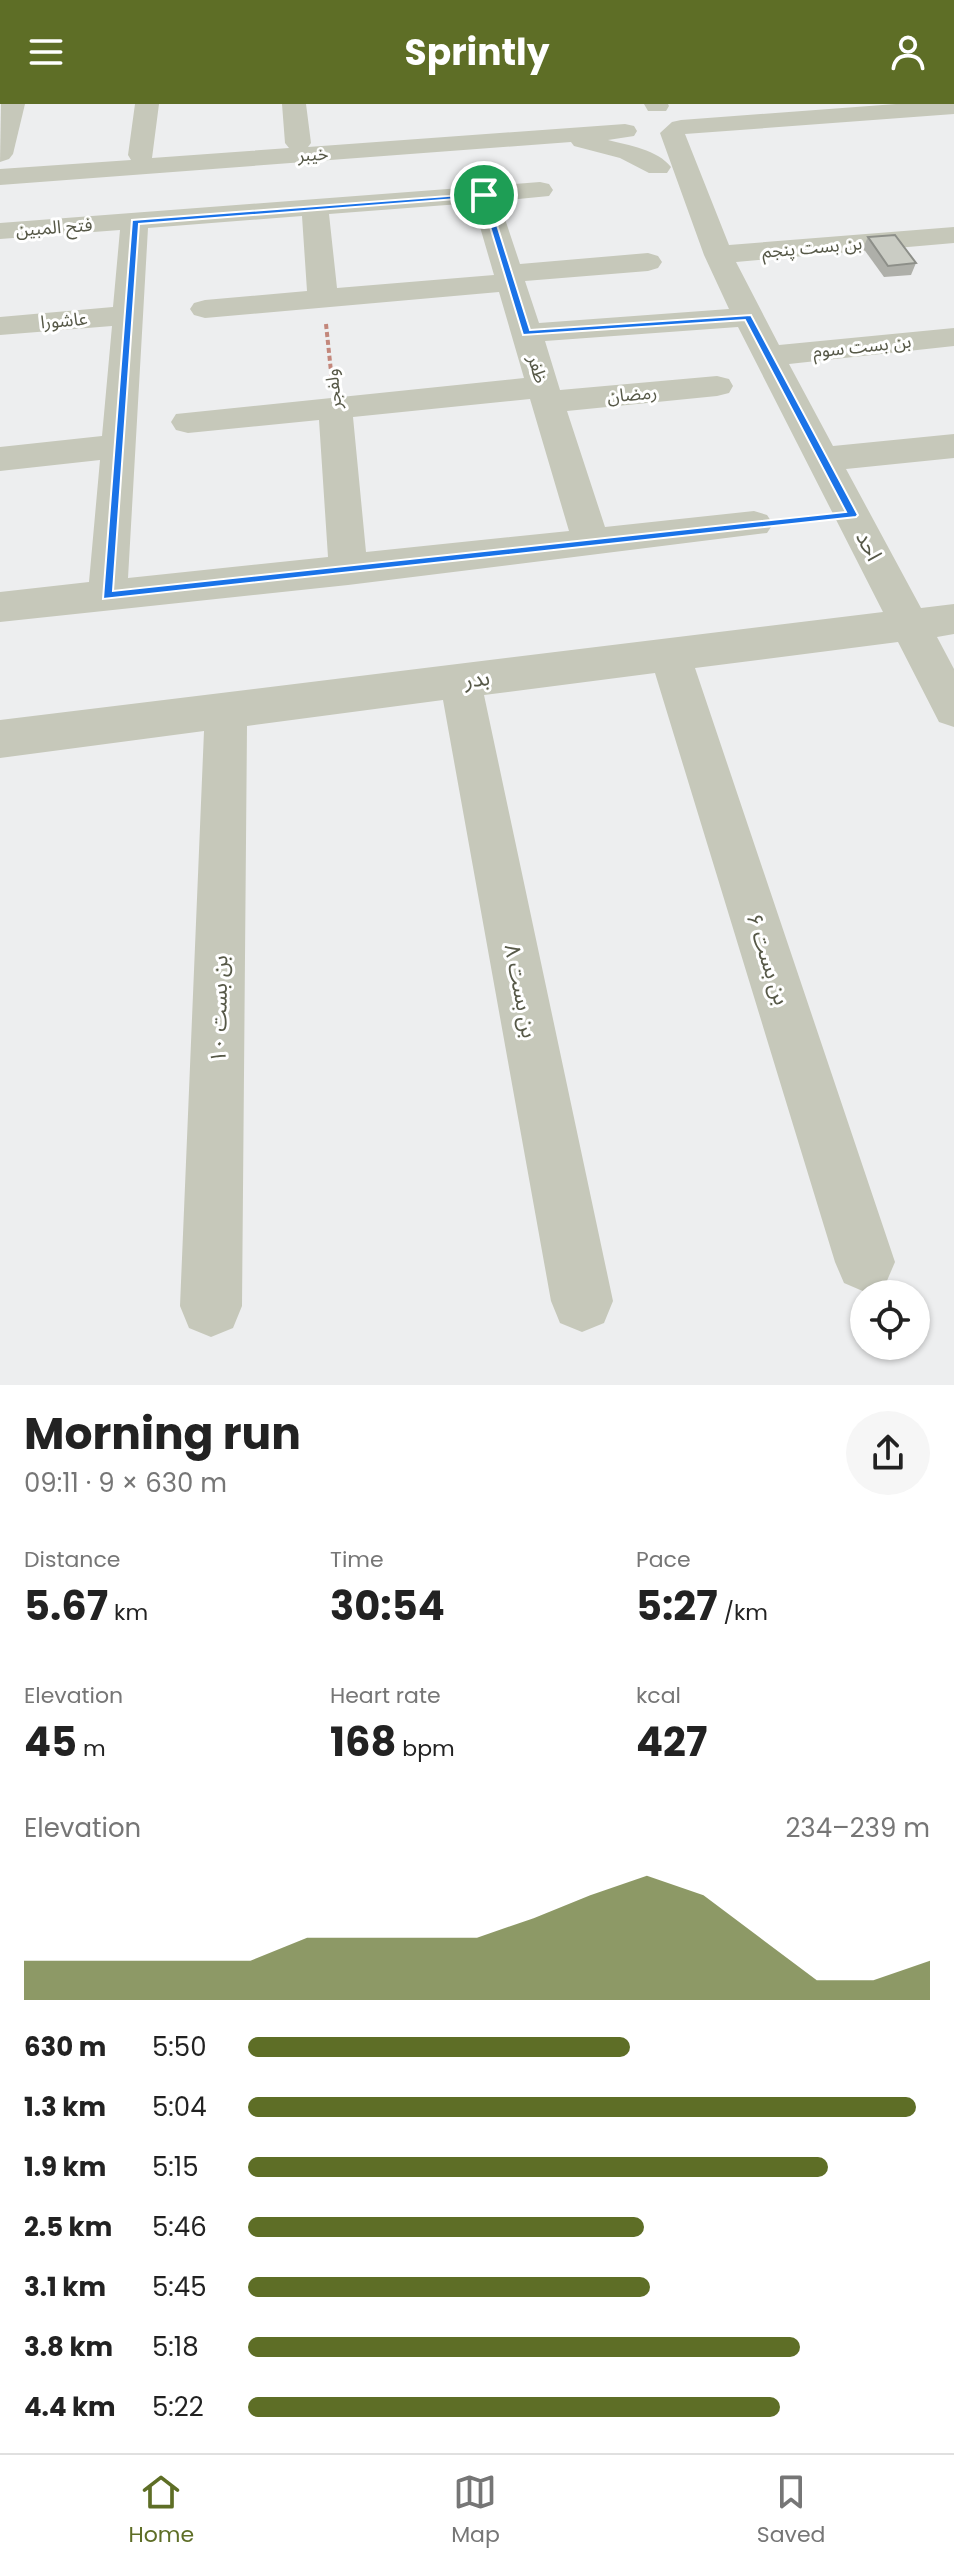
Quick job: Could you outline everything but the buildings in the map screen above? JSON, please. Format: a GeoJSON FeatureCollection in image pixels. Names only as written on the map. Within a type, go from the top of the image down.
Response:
{"type":"FeatureCollection","features":[{"type":"Feature","properties":{"kind":"street"},"geometry":{"type":"LineString","coordinates":[[0,154],[13,104]]}},
{"type":"Feature","properties":{"kind":"street"},"geometry":{"type":"LineString","coordinates":[[141,155],[147,104]]}},
{"type":"Feature","properties":{"kind":"street"},"geometry":{"type":"LineString","coordinates":[[294,104],[298,143]]}},
{"type":"Feature","properties":{"kind":"street"},"geometry":{"type":"LineString","coordinates":[[667,116],[764,104]]}},
{"type":"Feature","properties":{"kind":"street"},"geometry":{"type":"LineString","coordinates":[[625,128],[631,107],[667,116],[954,107]]}},
{"type":"Feature","properties":{"kind":"street","name":"احد"},"geometry":{"type":"LineString","coordinates":[[667,116],[718,255],[748,317],[954,709]]}},
{"type":"Feature","properties":{"kind":"street","name":"خیبر"},"geometry":{"type":"LineString","coordinates":[[0,165],[298,143],[625,128]]}},
{"type":"Feature","properties":{"kind":"street","name":"خیبر"},"geometry":{"type":"LineString","coordinates":[[0,177],[557,136],[625,128]]}},
{"type":"Feature","properties":{"kind":"street","name":"احد"},"geometry":{"type":"LineString","coordinates":[[625,128],[658,167],[718,255]]}},
{"type":"Feature","properties":{"kind":"street"},"geometry":{"type":"LineString","coordinates":[[557,136],[615,149],[658,167]]}},
{"type":"Feature","properties":{"kind":"street","name":"فتح المبین"},"geometry":{"type":"LineString","coordinates":[[0,231],[540,190]]}},
{"type":"Feature","properties":{"kind":"street","name":"ظفر"},"geometry":{"type":"LineString","coordinates":[[484,195],[591,543]]}},
{"type":"Feature","properties":{"kind":"street"},"geometry":{"type":"LineString","coordinates":[[315,208],[323,299]]}},
{"type":"Feature","properties":{"kind":"street"},"geometry":{"type":"LineString","coordinates":[[107,596],[135,221]]}},
{"type":"Feature","properties":{"kind":"street","name":"بن بست پنجم"},"geometry":{"type":"LineString","coordinates":[[718,255],[954,235]]}},
{"type":"Feature","properties":{"kind":"street"},"geometry":{"type":"LineString","coordinates":[[205,309],[323,299],[648,262]]}},
{"type":"Feature","properties":{"kind":"street","name":"عاشورا"},"geometry":{"type":"LineString","coordinates":[[0,326],[128,315]]}},
{"type":"Feature","properties":{"kind":"street"},"geometry":{"type":"LineString","coordinates":[[527,333],[748,317]]}},
{"type":"Feature","properties":{"kind":"street","name":"بن بست سوم"},"geometry":{"type":"LineString","coordinates":[[769,356],[954,337]]}},
{"type":"Feature","properties":{"kind":"street","name":"رمضان"},"geometry":{"type":"LineString","coordinates":[[188,422],[335,408],[717,386]]}},
{"type":"Feature","properties":{"kind":"street","name":"ولفجر"},"geometry":{"type":"LineString","coordinates":[[335,408],[348,571]]}},
{"type":"Feature","properties":{"kind":"street"},"geometry":{"type":"LineString","coordinates":[[0,459],[117,446]]}},
{"type":"Feature","properties":{"kind":"street"},"geometry":{"type":"LineString","coordinates":[[824,459],[954,446]]}},
{"type":"Feature","properties":{"kind":"street"},"geometry":{"type":"LineString","coordinates":[[0,607],[754,524]]}},
{"type":"Feature","properties":{"kind":"street","name":"بدر"},"geometry":{"type":"LineString","coordinates":[[0,739],[954,619]]}},
{"type":"Feature","properties":{"kind":"street","name":"بن بست ۶"},"geometry":{"type":"LineString","coordinates":[[670,655],[865,1262]]}},
{"type":"Feature","properties":{"kind":"street","name":"بن بست ۸"},"geometry":{"type":"LineString","coordinates":[[460,681],[582,1301]]}},
{"type":"Feature","properties":{"kind":"street","name":"بن بست ۱۰"},"geometry":{"type":"LineString","coordinates":[[211,1306],[226,711]]}},
{"type":"Feature","properties":{"kind":"path","name":"ولفجر"},"geometry":{"type":"LineString","coordinates":[[323,299],[335,408]]}},
{"type":"Feature","properties":{"kind":"path"},"geometry":{"type":"LineString","coordinates":[[754,524],[853,515]]}},
{"type":"Feature","properties":{"kind":"route"},"geometry":{"type":"LineString","coordinates":[[484,195],[527,333],[748,317],[853,515],[107,596],[135,221],[484,195]]}}]}
